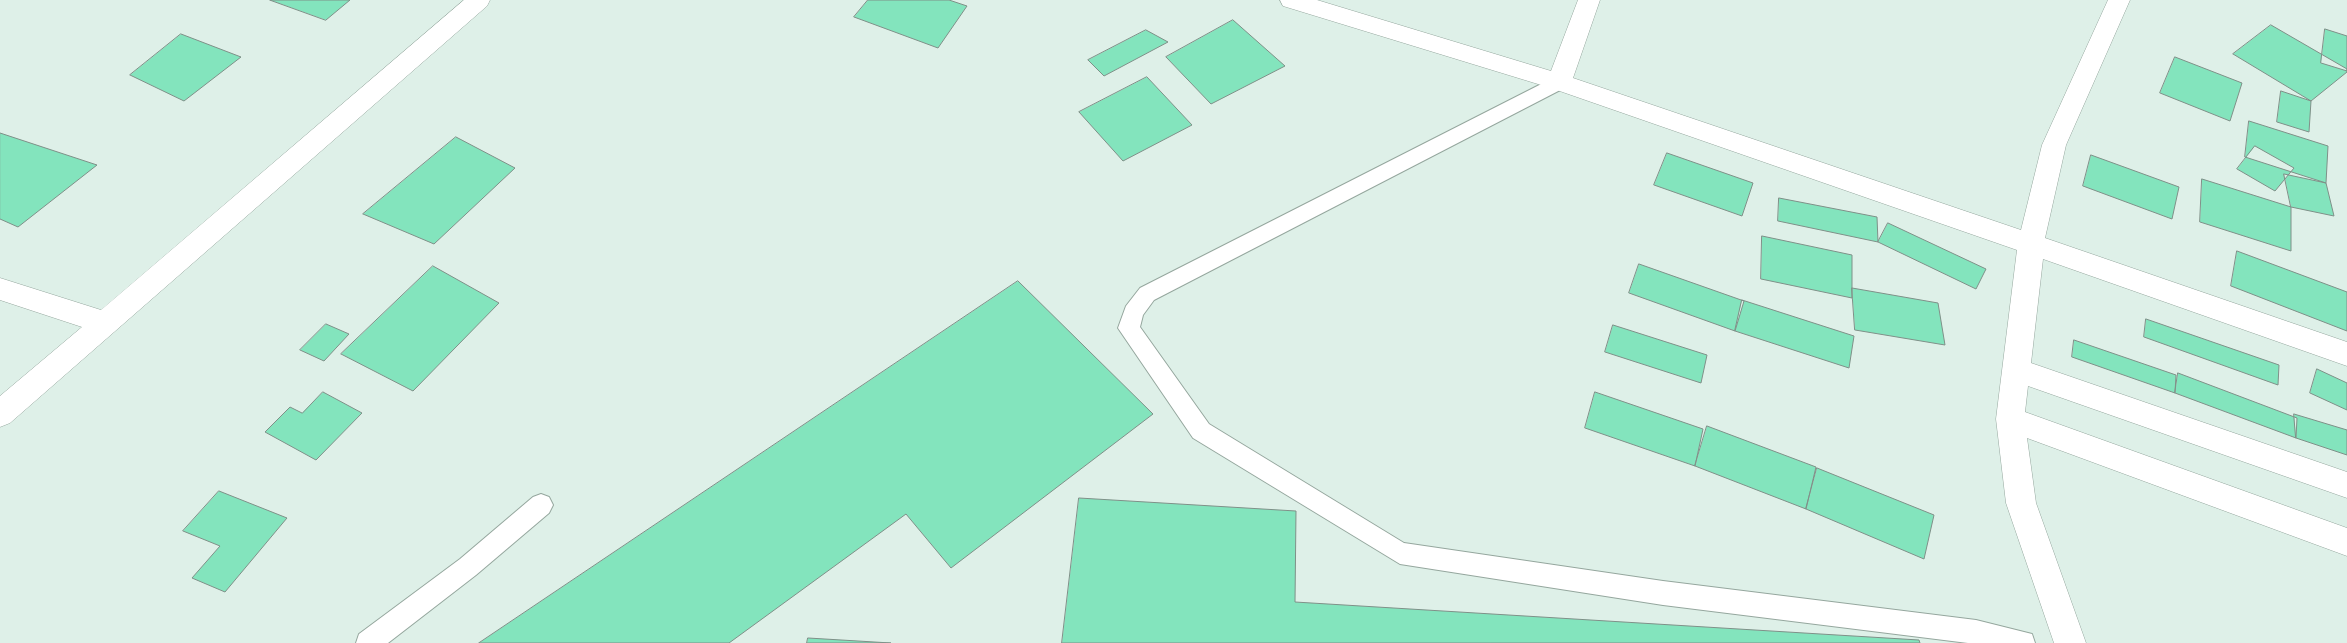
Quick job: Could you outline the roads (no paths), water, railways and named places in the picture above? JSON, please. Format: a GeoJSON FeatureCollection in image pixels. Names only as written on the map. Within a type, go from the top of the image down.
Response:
{"type":"FeatureCollection","features":[{"type":"Feature","properties":{"kind":"street"},"geometry":{"type":"LineString","coordinates":[[0,414],[479,0]]}},
{"type":"Feature","properties":{"kind":"street"},"geometry":{"type":"LineString","coordinates":[[1292,0],[1559,82],[2347,354]]}},
{"type":"Feature","properties":{"kind":"street"},"geometry":{"type":"LineString","coordinates":[[1559,82],[1589,0]]}},
{"type":"Feature","properties":{"kind":"street"},"geometry":{"type":"LineString","coordinates":[[2070,643],[2021,502],[2010,419],[2031,244],[2054,145],[2119,0]]}},
{"type":"Feature","properties":{"kind":"street"},"geometry":{"type":"LineString","coordinates":[[0,289],[105,323]]}},
{"type":"Feature","properties":{"kind":"street"},"geometry":{"type":"LineString","coordinates":[[2016,370],[2347,485]]}},
{"type":"Feature","properties":{"kind":"street"},"geometry":{"type":"LineString","coordinates":[[2010,419],[2347,542]]}},
{"type":"Feature","properties":{"kind":"lane"},"geometry":{"type":"LineString","coordinates":[[1559,82],[1147,294],[1133,312],[1129,328],[1201,431],[1400,553],[1663,593],[1976,632],[2023,643]]}},
{"type":"Feature","properties":{"kind":"lane"},"geometry":{"type":"LineString","coordinates":[[368,643],[468,568],[541,505]]}}]}
